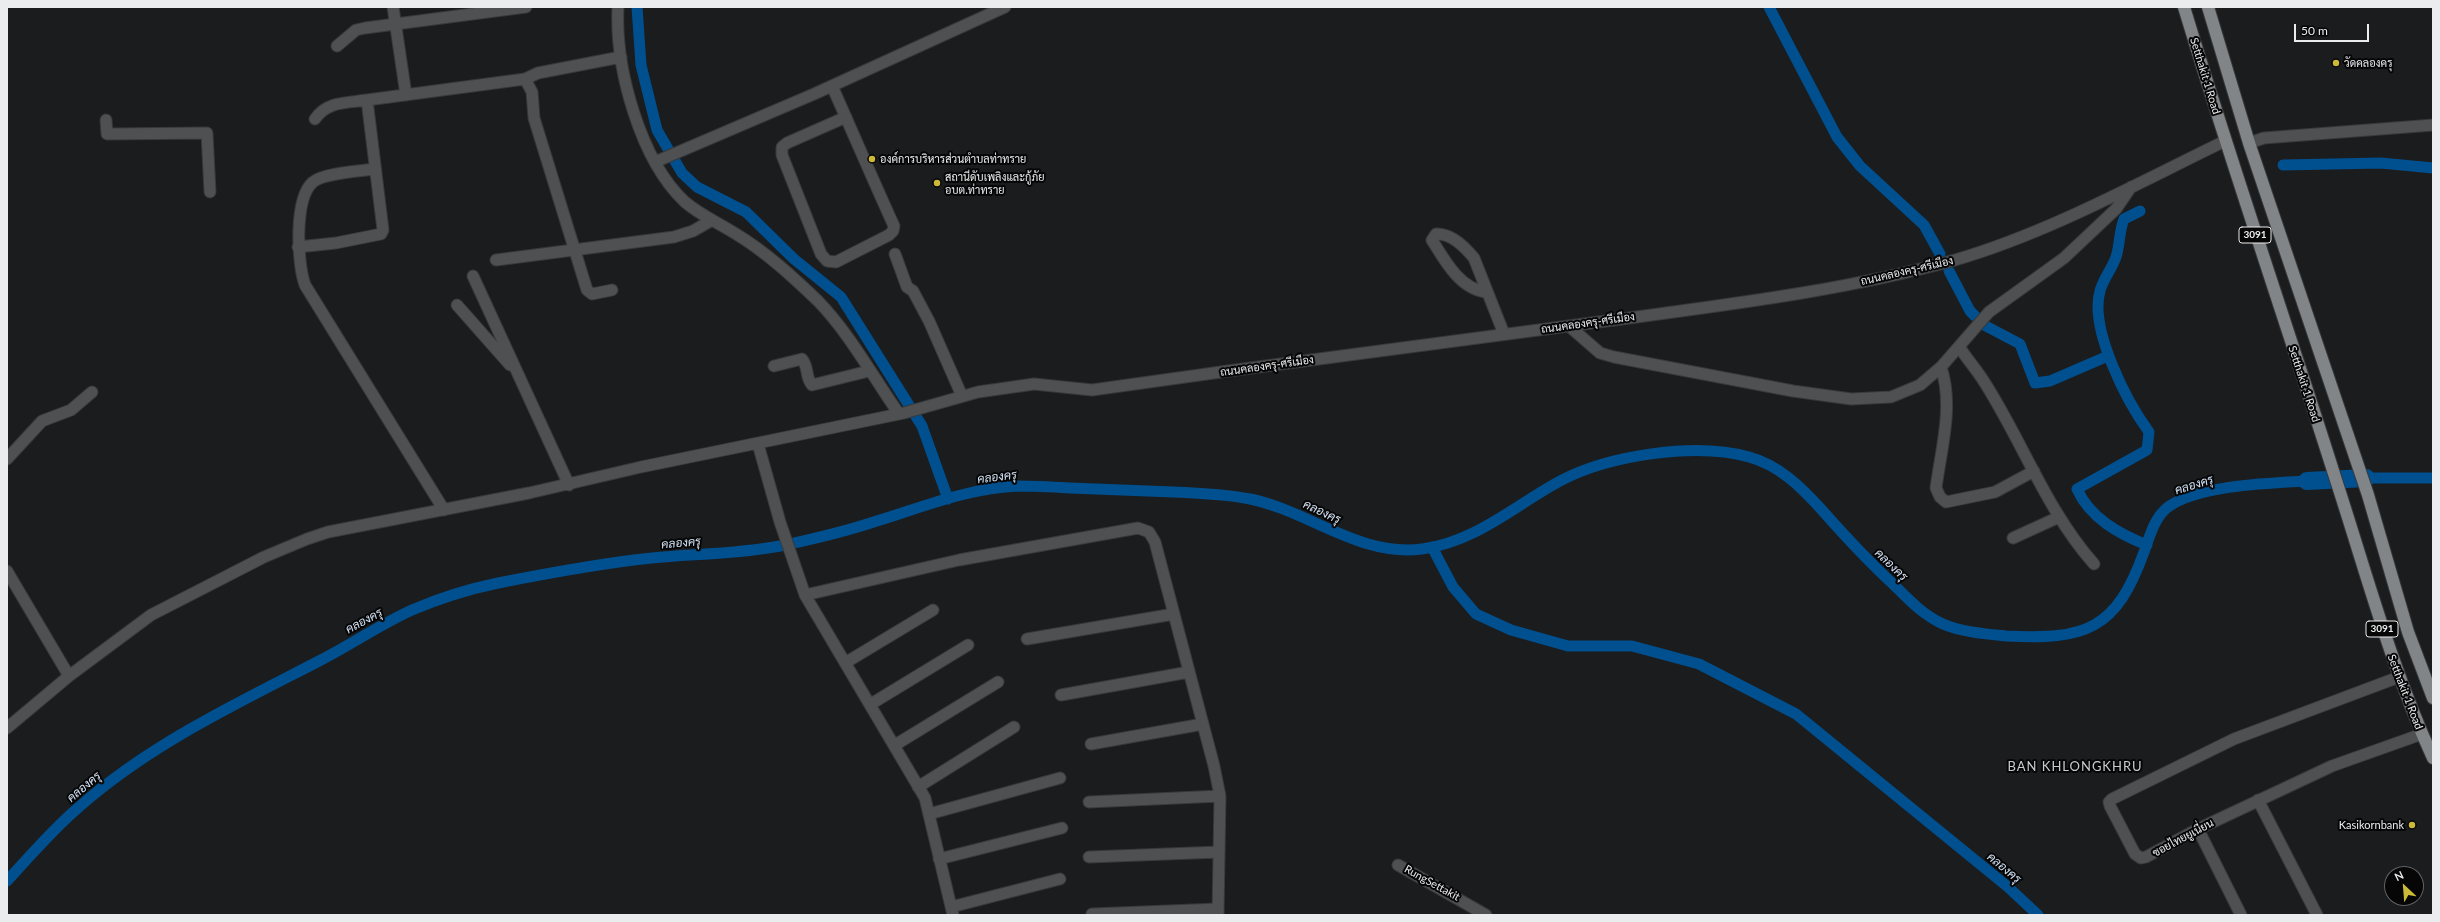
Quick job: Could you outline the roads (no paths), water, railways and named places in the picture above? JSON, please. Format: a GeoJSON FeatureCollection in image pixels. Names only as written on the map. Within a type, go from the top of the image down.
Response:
{"type":"FeatureCollection","features":[{"type":"Feature","properties":{"kind":"main road","name":"Setthakit 1 Road"},"geometry":{"type":"LineString","coordinates":[[2184,7],[2225,141],[2341,497],[2384,638],[2433,758]]}},
{"type":"Feature","properties":{"kind":"main road","name":"Setthakit 1 Road"},"geometry":{"type":"LineString","coordinates":[[2208,7],[2249,143],[2366,490],[2408,632],[2433,698]]}},
{"type":"Feature","properties":{"kind":"street"},"geometry":{"type":"LineString","coordinates":[[393,7],[406,95]]}},
{"type":"Feature","properties":{"kind":"street"},"geometry":{"type":"LineString","coordinates":[[337,46],[356,30],[395,22],[526,7]]}},
{"type":"Feature","properties":{"kind":"street"},"geometry":{"type":"LineString","coordinates":[[618,7],[617,21],[621,57],[640,134],[658,161],[673,189],[686,203],[737,234],[770,258],[818,302],[849,340],[869,371],[901,414]]}},
{"type":"Feature","properties":{"kind":"street"},"geometry":{"type":"LineString","coordinates":[[658,161],[832,86],[1005,7]]}},
{"type":"Feature","properties":{"kind":"street"},"geometry":{"type":"LineString","coordinates":[[315,119],[324,108],[332,105],[524,79],[538,73],[621,57]]}},
{"type":"Feature","properties":{"kind":"street"},"geometry":{"type":"LineString","coordinates":[[524,79],[532,92],[534,118],[589,292],[612,290]]}},
{"type":"Feature","properties":{"kind":"street"},"geometry":{"type":"LineString","coordinates":[[832,86],[846,117],[894,226],[893,231],[889,236],[836,262],[827,261],[821,254],[782,155],[782,147],[787,143],[846,117]]}},
{"type":"Feature","properties":{"kind":"street"},"geometry":{"type":"LineString","coordinates":[[298,247],[343,242],[381,234],[383,223],[367,100]]}},
{"type":"Feature","properties":{"kind":"street"},"geometry":{"type":"LineString","coordinates":[[106,120],[107,134],[207,133],[210,192]]}},
{"type":"Feature","properties":{"kind":"street"},"geometry":{"type":"LineString","coordinates":[[2249,143],[2264,138],[2433,125]]}},
{"type":"Feature","properties":{"kind":"street","name":"ถนนคลองครุ-ศรีเมือง"},"geometry":{"type":"LineString","coordinates":[[7,728],[69,676],[151,615],[264,557],[307,538],[328,532],[569,485],[901,414],[962,396],[1034,384],[1092,390],[1108,388],[1764,299],[1930,266],[1984,250],[2061,220],[2225,141]]}},
{"type":"Feature","properties":{"kind":"street"},"geometry":{"type":"LineString","coordinates":[[375,169],[325,177],[314,181],[307,188],[302,200],[298,247],[300,269],[305,285],[444,510]]}},
{"type":"Feature","properties":{"kind":"street"},"geometry":{"type":"LineString","coordinates":[[1569,326],[1600,353],[1614,357],[1793,391],[1851,399],[1891,397],[1920,385],[1942,367],[1960,348],[1989,312],[2064,258],[2089,236],[2116,209],[2132,186]]}},
{"type":"Feature","properties":{"kind":"street"},"geometry":{"type":"LineString","coordinates":[[496,260],[674,237],[693,231],[712,220]]}},
{"type":"Feature","properties":{"kind":"street"},"geometry":{"type":"LineString","coordinates":[[1486,292],[1477,291],[1460,280],[1432,240],[1436,234],[1443,234],[1465,248],[1474,258],[1486,292],[1504,334]]}},
{"type":"Feature","properties":{"kind":"street"},"geometry":{"type":"LineString","coordinates":[[895,254],[907,287],[913,292],[929,321],[962,396]]}},
{"type":"Feature","properties":{"kind":"street"},"geometry":{"type":"LineString","coordinates":[[473,276],[569,485]]}},
{"type":"Feature","properties":{"kind":"street"},"geometry":{"type":"LineString","coordinates":[[457,305],[490,344],[516,371]]}},
{"type":"Feature","properties":{"kind":"street"},"geometry":{"type":"LineString","coordinates":[[1960,348],[1983,379],[2059,517],[2077,545],[2094,564]]}},
{"type":"Feature","properties":{"kind":"street"},"geometry":{"type":"LineString","coordinates":[[774,366],[802,359],[805,363],[808,381],[812,385],[869,371]]}},
{"type":"Feature","properties":{"kind":"street"},"geometry":{"type":"LineString","coordinates":[[1942,367],[1948,406],[1936,488],[1940,497],[1946,502],[1995,492],[2034,471]]}},
{"type":"Feature","properties":{"kind":"street"},"geometry":{"type":"LineString","coordinates":[[7,459],[42,421],[71,410],[92,392]]}},
{"type":"Feature","properties":{"kind":"street"},"geometry":{"type":"LineString","coordinates":[[758,444],[794,567],[805,595],[871,704],[925,798],[952,911],[1060,880]]}},
{"type":"Feature","properties":{"kind":"street"},"geometry":{"type":"LineString","coordinates":[[2012,538],[2059,517]]}},
{"type":"Feature","properties":{"kind":"street"},"geometry":{"type":"LineString","coordinates":[[805,595],[959,560],[1138,528],[1149,532],[1155,542],[1203,724],[1220,796],[1218,912],[1092,914]]}},
{"type":"Feature","properties":{"kind":"street"},"geometry":{"type":"LineString","coordinates":[[7,571],[69,676]]}},
{"type":"Feature","properties":{"kind":"street"},"geometry":{"type":"LineString","coordinates":[[845,663],[933,610]]}},
{"type":"Feature","properties":{"kind":"street"},"geometry":{"type":"LineString","coordinates":[[1027,639],[1174,614]]}},
{"type":"Feature","properties":{"kind":"street"},"geometry":{"type":"LineString","coordinates":[[871,704],[968,645]]}},
{"type":"Feature","properties":{"kind":"street"},"geometry":{"type":"LineString","coordinates":[[1061,695],[1189,672]]}},
{"type":"Feature","properties":{"kind":"street","name":"ซอยไทยยูเนี่ยน"},"geometry":{"type":"LineString","coordinates":[[2399,677],[2234,739],[2109,802],[2135,854],[2141,858],[2258,800],[2332,766],[2422,734]]}},
{"type":"Feature","properties":{"kind":"street"},"geometry":{"type":"LineString","coordinates":[[895,745],[998,682]]}},
{"type":"Feature","properties":{"kind":"street"},"geometry":{"type":"LineString","coordinates":[[1091,744],[1203,724]]}},
{"type":"Feature","properties":{"kind":"street"},"geometry":{"type":"LineString","coordinates":[[918,787],[1014,727]]}},
{"type":"Feature","properties":{"kind":"street"},"geometry":{"type":"LineString","coordinates":[[929,814],[1060,778]]}},
{"type":"Feature","properties":{"kind":"street"},"geometry":{"type":"LineString","coordinates":[[1089,802],[1220,796]]}},
{"type":"Feature","properties":{"kind":"street"},"geometry":{"type":"LineString","coordinates":[[2258,800],[2317,915]]}},
{"type":"Feature","properties":{"kind":"street"},"geometry":{"type":"LineString","coordinates":[[939,859],[1062,828]]}},
{"type":"Feature","properties":{"kind":"street"},"geometry":{"type":"LineString","coordinates":[[2198,829],[2241,915]]}},
{"type":"Feature","properties":{"kind":"street"},"geometry":{"type":"LineString","coordinates":[[1089,857],[1219,852]]}},
{"type":"Feature","properties":{"kind":"street","name":"RungSettakit"},"geometry":{"type":"LineString","coordinates":[[1398,865],[1486,915]]}},
{"type":"Feature","properties":{"kind":"waterway"},"geometry":{"type":"LineString","coordinates":[[637,7],[641,65],[657,130],[682,173],[697,187],[746,212],[794,259],[841,297],[922,426],[948,499]]}},
{"type":"Feature","properties":{"kind":"waterway"},"geometry":{"type":"LineString","coordinates":[[1769,7],[1837,137],[1860,166],[1924,225],[1940,254]]}},
{"type":"Feature","properties":{"kind":"waterway"},"geometry":{"type":"LineString","coordinates":[[2283,165],[2381,163],[2433,168]]}},
{"type":"Feature","properties":{"kind":"waterway"},"geometry":{"type":"LineString","coordinates":[[2140,211],[2124,219],[2116,257],[2101,287],[2098,307],[2100,325],[2112,364],[2131,403],[2149,432],[2147,450],[2077,489],[2089,508],[2097,517],[2126,536],[2147,545]]}},
{"type":"Feature","properties":{"kind":"waterway"},"geometry":{"type":"LineString","coordinates":[[1949,271],[1970,311],[1975,316]]}},
{"type":"Feature","properties":{"kind":"waterway"},"geometry":{"type":"LineString","coordinates":[[1982,324],[2020,344],[2035,383],[2050,381],[2108,356]]}},
{"type":"Feature","properties":{"kind":"waterway","name":"คลองครุ"},"geometry":{"type":"LineString","coordinates":[[7,881],[69,815],[106,784],[135,764],[196,726],[333,654],[389,621],[412,610],[455,594],[487,585],[575,569],[633,560],[764,549],[780,546],[818,538],[868,524],[948,498],[1000,487],[1031,486],[1231,496],[1272,505],[1355,540],[1399,550],[1422,549],[1441,545],[1477,531],[1560,481],[1603,464],[1627,458],[1679,451],[1728,453],[1749,457],[1770,465],[1789,478],[1806,493],[1865,557],[1904,595],[1922,611],[1936,620],[1950,627],[1974,632],[2006,636],[2034,637],[2057,636],[2077,632],[2094,625],[2109,614],[2122,599],[2133,578],[2153,528],[2159,516],[2168,507],[2197,494],[2235,486],[2307,481]]}},
{"type":"Feature","properties":{"kind":"waterway","name":"คลองครุ"},"geometry":{"type":"LineString","coordinates":[[2366,478],[2433,478]]}},
{"type":"Feature","properties":{"kind":"waterway"},"geometry":{"type":"LineString","coordinates":[[2307,481],[2366,478]]}},
{"type":"Feature","properties":{"kind":"waterway","name":"คลองครุ"},"geometry":{"type":"LineString","coordinates":[[1432,547],[1453,587],[1476,614],[1511,630],[1568,646],[1632,646],[1699,664],[1796,714],[2008,887],[2038,915]]}},
{"type":"Feature","properties":{"kind":"place","name":"วัดคลองครุ"},"geometry":{"type":"Point","coordinates":[2336,63]}},
{"type":"Feature","properties":{"kind":"place","name":"องค์การบริหารส่วนตำบลท่าทราย"},"geometry":{"type":"Point","coordinates":[872,159]}},
{"type":"Feature","properties":{"kind":"place","name":"สถานีดับเพลิงและกู้ภัย อบต.ท่าทราย"},"geometry":{"type":"Point","coordinates":[937,183]}},
{"type":"Feature","properties":{"kind":"place","name":"Kasikornbank"},"geometry":{"type":"Point","coordinates":[2412,825]}},
{"type":"Feature","properties":{"kind":"district","name":"BAN KHLONGKHRU"},"geometry":{"type":"Point","coordinates":[2075,767]}}]}
